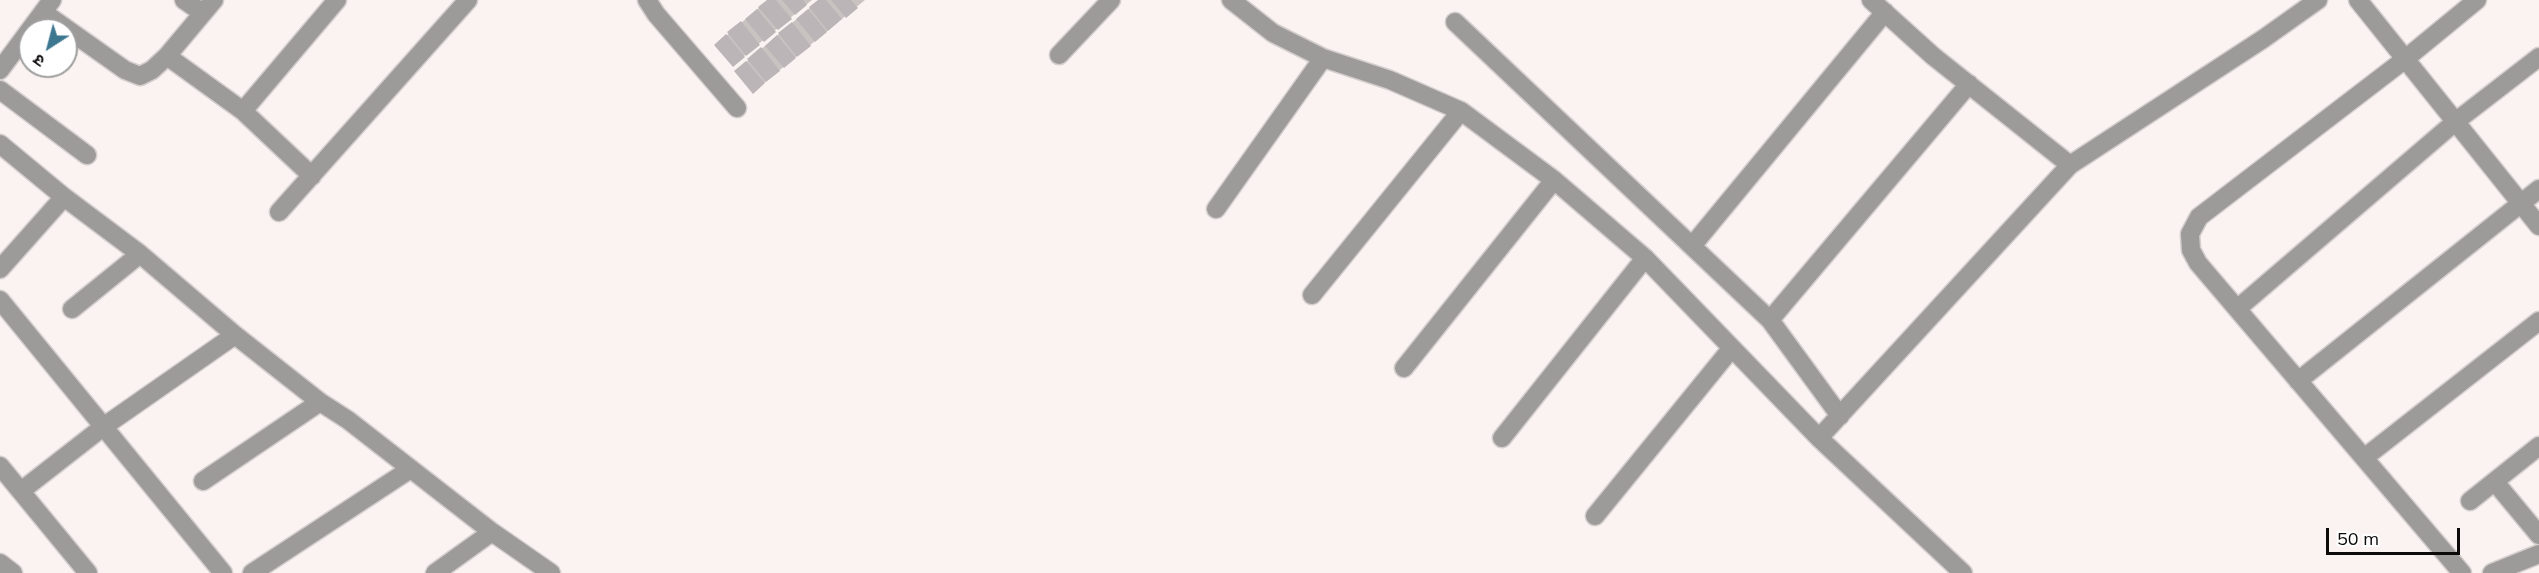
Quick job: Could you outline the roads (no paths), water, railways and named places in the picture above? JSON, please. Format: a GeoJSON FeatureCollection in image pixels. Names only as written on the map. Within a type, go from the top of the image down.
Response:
{"type":"FeatureCollection","features":[{"type":"Feature","properties":{"kind":"street"},"geometry":{"type":"LineString","coordinates":[[0,70],[48,6],[125,70],[140,76],[152,70],[168,56],[208,7],[184,0]]}},
{"type":"Feature","properties":{"kind":"street"},"geometry":{"type":"LineString","coordinates":[[243,111],[337,0]]}},
{"type":"Feature","properties":{"kind":"street"},"geometry":{"type":"LineString","coordinates":[[279,212],[468,0]]}},
{"type":"Feature","properties":{"kind":"street"},"geometry":{"type":"LineString","coordinates":[[647,0],[656,14],[737,108]]}},
{"type":"Feature","properties":{"kind":"street"},"geometry":{"type":"LineString","coordinates":[[1059,55],[1110,0]]}},
{"type":"Feature","properties":{"kind":"street"},"geometry":{"type":"LineString","coordinates":[[1231,0],[1273,33],[1323,58],[1390,80],[1461,111],[1554,180],[1645,258],[1731,349],[1830,427],[1963,573]]}},
{"type":"Feature","properties":{"kind":"street"},"geometry":{"type":"LineString","coordinates":[[1830,427],[2070,165],[2263,39],[2318,0]]}},
{"type":"Feature","properties":{"kind":"street"},"geometry":{"type":"LineString","coordinates":[[2358,0],[2539,226]]}},
{"type":"Feature","properties":{"kind":"street"},"geometry":{"type":"LineString","coordinates":[[2462,573],[2198,263],[2190,250],[2190,234],[2199,217],[2404,60],[2477,0]]}},
{"type":"Feature","properties":{"kind":"street"},"geometry":{"type":"LineString","coordinates":[[1692,246],[1878,6],[1969,84],[2070,165]]}},
{"type":"Feature","properties":{"kind":"street"},"geometry":{"type":"LineString","coordinates":[[1455,21],[1770,320],[1830,427]]}},
{"type":"Feature","properties":{"kind":"street"},"geometry":{"type":"LineString","coordinates":[[168,56],[243,111],[312,176]]}},
{"type":"Feature","properties":{"kind":"street"},"geometry":{"type":"LineString","coordinates":[[2237,309],[2455,122],[2539,57]]}},
{"type":"Feature","properties":{"kind":"street"},"geometry":{"type":"LineString","coordinates":[[1216,209],[1323,58]]}},
{"type":"Feature","properties":{"kind":"street"},"geometry":{"type":"LineString","coordinates":[[1770,320],[1969,84]]}},
{"type":"Feature","properties":{"kind":"street"},"geometry":{"type":"LineString","coordinates":[[0,90],[87,154]]}},
{"type":"Feature","properties":{"kind":"street"},"geometry":{"type":"LineString","coordinates":[[1312,295],[1461,111]]}},
{"type":"Feature","properties":{"kind":"street"},"geometry":{"type":"LineString","coordinates":[[0,144],[64,197],[140,254],[235,335],[320,402],[348,420],[409,470],[551,573]]}},
{"type":"Feature","properties":{"kind":"street"},"geometry":{"type":"LineString","coordinates":[[1404,368],[1554,180]]}},
{"type":"Feature","properties":{"kind":"street"},"geometry":{"type":"LineString","coordinates":[[2298,381],[2539,189]]}},
{"type":"Feature","properties":{"kind":"street"},"geometry":{"type":"LineString","coordinates":[[0,269],[64,197]]}},
{"type":"Feature","properties":{"kind":"street"},"geometry":{"type":"LineString","coordinates":[[72,309],[140,254]]}},
{"type":"Feature","properties":{"kind":"street"},"geometry":{"type":"LineString","coordinates":[[1502,438],[1645,258]]}},
{"type":"Feature","properties":{"kind":"street"},"geometry":{"type":"LineString","coordinates":[[0,300],[223,573]]}},
{"type":"Feature","properties":{"kind":"street"},"geometry":{"type":"LineString","coordinates":[[2364,458],[2539,321]]}},
{"type":"Feature","properties":{"kind":"street"},"geometry":{"type":"LineString","coordinates":[[21,491],[103,427],[235,335]]}},
{"type":"Feature","properties":{"kind":"street"},"geometry":{"type":"LineString","coordinates":[[1595,516],[1731,349]]}},
{"type":"Feature","properties":{"kind":"street"},"geometry":{"type":"LineString","coordinates":[[203,481],[320,402]]}},
{"type":"Feature","properties":{"kind":"street"},"geometry":{"type":"LineString","coordinates":[[2470,501],[2539,446]]}},
{"type":"Feature","properties":{"kind":"street"},"geometry":{"type":"LineString","coordinates":[[0,466],[88,573]]}},
{"type":"Feature","properties":{"kind":"street"},"geometry":{"type":"LineString","coordinates":[[252,573],[409,470]]}},
{"type":"Feature","properties":{"kind":"street"},"geometry":{"type":"LineString","coordinates":[[2495,482],[2539,535]]}},
{"type":"Feature","properties":{"kind":"street"},"geometry":{"type":"LineString","coordinates":[[435,573],[492,532]]}},
{"type":"Feature","properties":{"kind":"street"},"geometry":{"type":"LineString","coordinates":[[2492,573],[2539,554]]}},
{"type":"Feature","properties":{"kind":"street"},"geometry":{"type":"LineString","coordinates":[[0,563],[13,573]]}}]}
